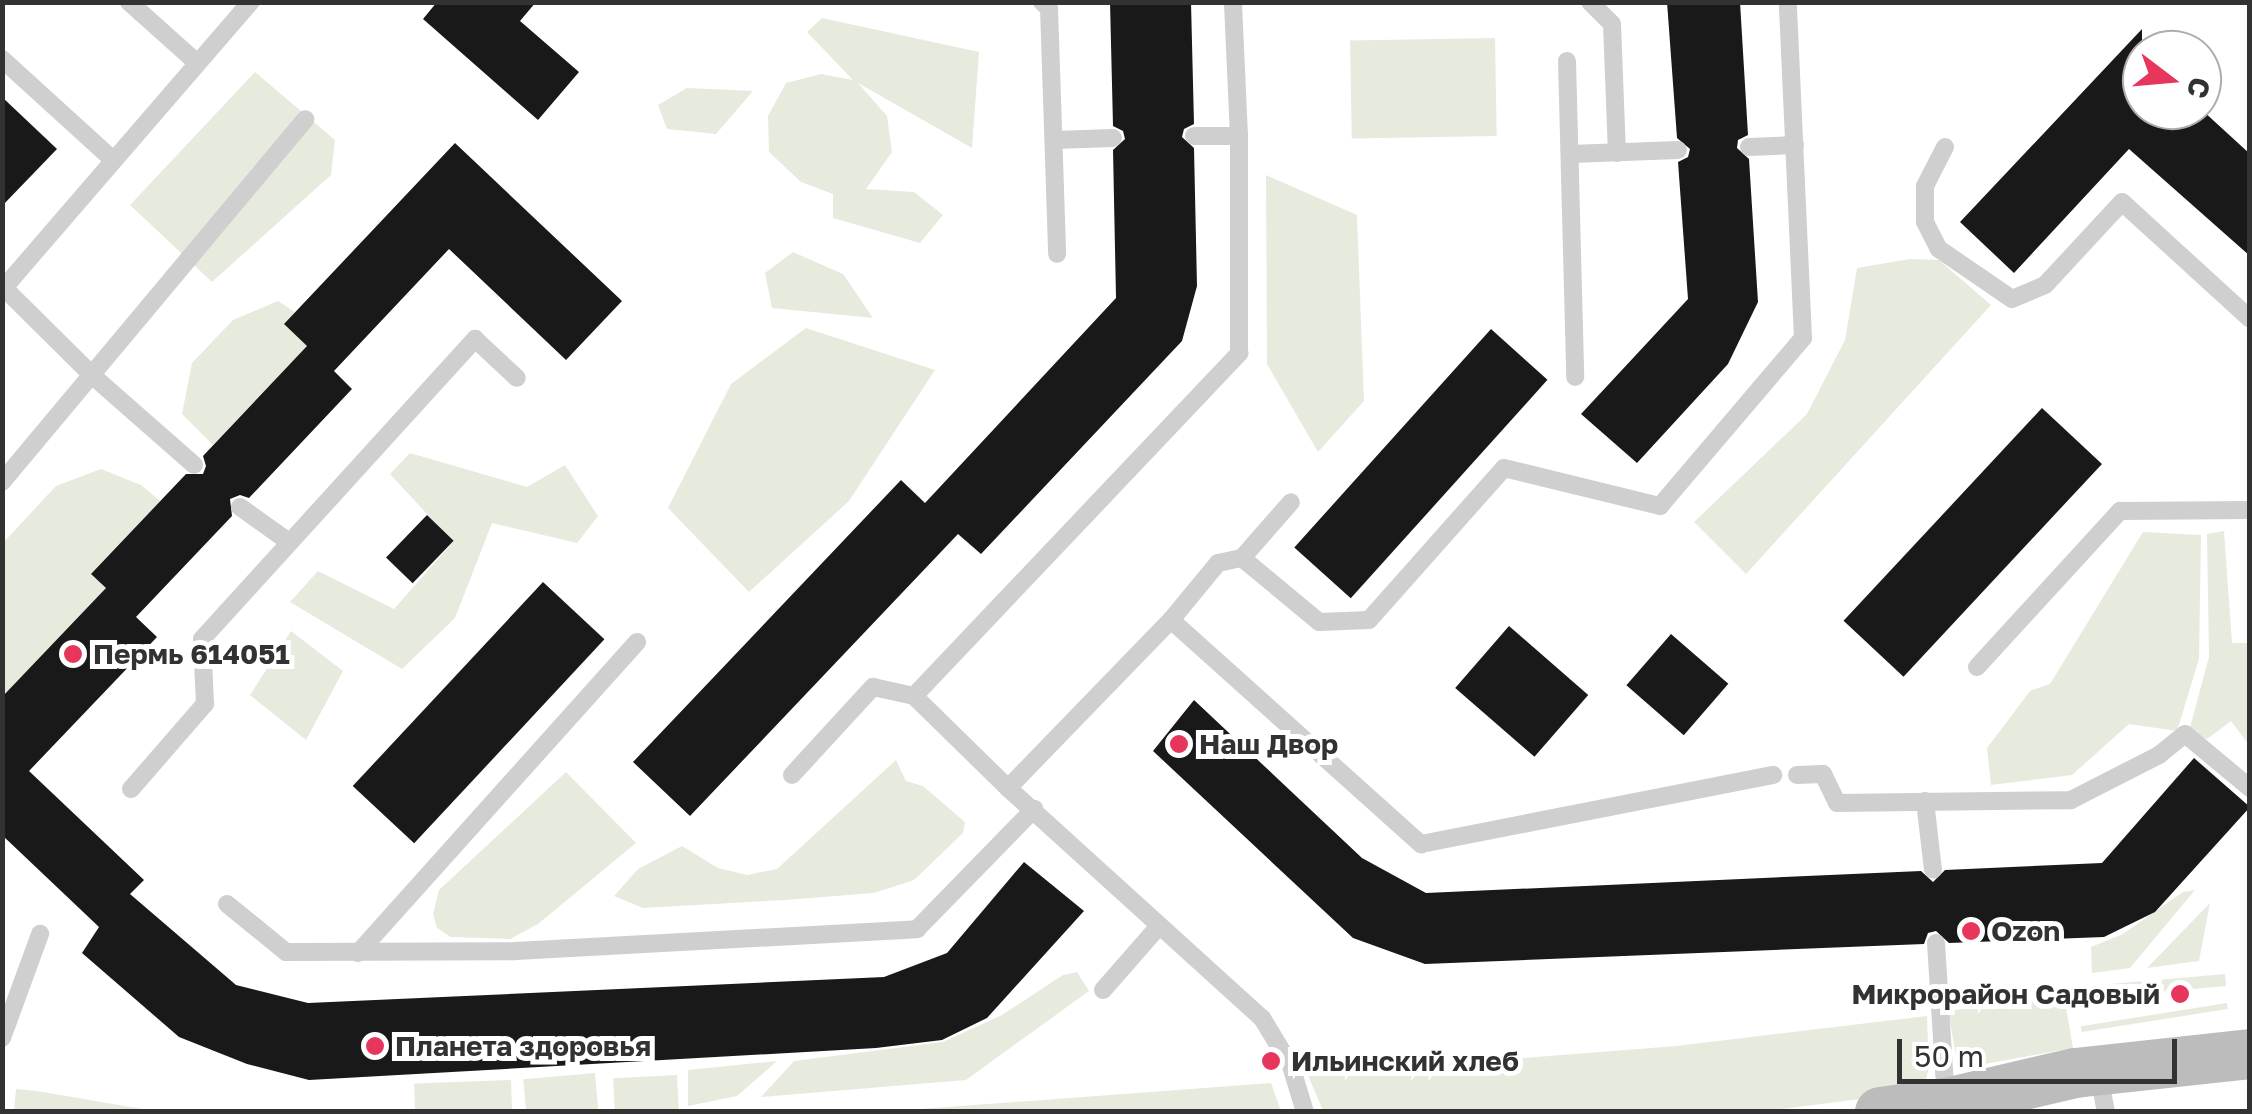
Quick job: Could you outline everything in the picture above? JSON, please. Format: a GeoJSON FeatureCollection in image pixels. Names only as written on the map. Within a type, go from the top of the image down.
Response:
{"type":"FeatureCollection","features":[{"type":"Feature","properties":{"kind":"street"},"geometry":{"type":"LineString","coordinates":[[1880,1112],[2102,1091],[2250,1054]]}},
{"type":"Feature","properties":{"kind":"lane"},"geometry":{"type":"LineString","coordinates":[[129,2],[196,62]]}},
{"type":"Feature","properties":{"kind":"lane"},"geometry":{"type":"LineString","coordinates":[[194,465],[94,377],[4,287],[251,2]]}},
{"type":"Feature","properties":{"kind":"lane"},"geometry":{"type":"LineString","coordinates":[[1042,2],[1049,8],[1057,254]]}},
{"type":"Feature","properties":{"kind":"lane"},"geometry":{"type":"LineString","coordinates":[[914,696],[1238,353],[1239,136],[1232,2]]}},
{"type":"Feature","properties":{"kind":"lane"},"geometry":{"type":"LineString","coordinates":[[1590,2],[1612,24],[1617,152]]}},
{"type":"Feature","properties":{"kind":"lane"},"geometry":{"type":"LineString","coordinates":[[1242,558],[1319,622],[1370,620],[1504,468],[1660,506],[1803,338],[1788,2]]}},
{"type":"Feature","properties":{"kind":"lane"},"geometry":{"type":"LineString","coordinates":[[2,59],[114,160]]}},
{"type":"Feature","properties":{"kind":"lane"},"geometry":{"type":"LineString","coordinates":[[1567,61],[1575,377]]}},
{"type":"Feature","properties":{"kind":"lane"},"geometry":{"type":"LineString","coordinates":[[2,482],[94,377],[140,313],[306,119]]}},
{"type":"Feature","properties":{"kind":"lane"},"geometry":{"type":"LineString","coordinates":[[1194,136],[1239,136]]}},
{"type":"Feature","properties":{"kind":"lane"},"geometry":{"type":"LineString","coordinates":[[1054,140],[1113,138]]}},
{"type":"Feature","properties":{"kind":"lane"},"geometry":{"type":"LineString","coordinates":[[1748,148],[1795,145]]}},
{"type":"Feature","properties":{"kind":"lane"},"geometry":{"type":"LineString","coordinates":[[1945,148],[1925,186],[1926,222],[1939,249],[2012,298],[2045,285],[2122,202],[2250,319]]}},
{"type":"Feature","properties":{"kind":"lane"},"geometry":{"type":"LineString","coordinates":[[1571,154],[1678,150]]}},
{"type":"Feature","properties":{"kind":"lane"},"geometry":{"type":"LineString","coordinates":[[130,789],[204,704],[202,639],[475,339],[517,378]]}},
{"type":"Feature","properties":{"kind":"lane"},"geometry":{"type":"LineString","coordinates":[[1008,788],[1170,620],[1218,563],[1242,558],[1291,502]]}},
{"type":"Feature","properties":{"kind":"lane"},"geometry":{"type":"LineString","coordinates":[[240,507],[288,542]]}},
{"type":"Feature","properties":{"kind":"lane"},"geometry":{"type":"LineString","coordinates":[[1976,667],[2120,511],[2250,510]]}},
{"type":"Feature","properties":{"kind":"lane"},"geometry":{"type":"LineString","coordinates":[[1170,620],[1422,844],[1773,775]]}},
{"type":"Feature","properties":{"kind":"lane"},"geometry":{"type":"LineString","coordinates":[[358,953],[637,642]]}},
{"type":"Feature","properties":{"kind":"lane"},"geometry":{"type":"LineString","coordinates":[[792,776],[873,687],[914,696],[1008,788],[1262,1018],[1291,1066],[1305,1112]]}},
{"type":"Feature","properties":{"kind":"lane"},"geometry":{"type":"LineString","coordinates":[[1798,775],[1823,774],[1837,803],[2071,800],[2159,755],[2186,734],[2250,788]]}},
{"type":"Feature","properties":{"kind":"lane"},"geometry":{"type":"LineString","coordinates":[[1925,801],[1933,870]]}},
{"type":"Feature","properties":{"kind":"lane"},"geometry":{"type":"LineString","coordinates":[[227,904],[286,952],[516,951],[918,929],[1034,809]]}},
{"type":"Feature","properties":{"kind":"lane"},"geometry":{"type":"LineString","coordinates":[[1102,990],[1159,926]]}},
{"type":"Feature","properties":{"kind":"lane"},"geometry":{"type":"LineString","coordinates":[[5,1025],[40,934]]}},
{"type":"Feature","properties":{"kind":"lane"},"geometry":{"type":"LineString","coordinates":[[1936,944],[1947,1107]]}},
{"type":"Feature","properties":{"kind":"shaded area"},"geometry":{"type":"Polygon","coordinates":[[[822,18],[979,52],[972,148],[858,83],[887,116],[892,152],[866,189],[914,192],[943,215],[920,243],[833,218],[833,194],[801,182],[769,152],[768,116],[786,83],[821,74],[853,80],[807,32],[822,18]]]}},
{"type":"Feature","properties":{"kind":"shaded area"},"geometry":{"type":"Polygon","coordinates":[[[1495,38],[1497,136],[1352,139],[1350,41],[1495,38]]]}},
{"type":"Feature","properties":{"kind":"shaded area"},"geometry":{"type":"Polygon","coordinates":[[[255,72],[335,140],[331,175],[212,282],[130,205],[255,72]]]}},
{"type":"Feature","properties":{"kind":"shaded area"},"geometry":{"type":"Polygon","coordinates":[[[687,88],[753,91],[716,134],[667,129],[658,105],[687,88]]]}},
{"type":"Feature","properties":{"kind":"shaded area"},"geometry":{"type":"Polygon","coordinates":[[[1266,175],[1357,215],[1364,401],[1318,452],[1267,364],[1266,175]]]}},
{"type":"Feature","properties":{"kind":"shaded area"},"geometry":{"type":"Polygon","coordinates":[[[793,252],[843,274],[873,318],[772,308],[765,273],[793,252]]]}},
{"type":"Feature","properties":{"kind":"shaded area"},"geometry":{"type":"Polygon","coordinates":[[[1910,259],[1939,260],[1991,305],[1746,574],[1694,522],[1807,414],[1845,340],[1857,268],[1910,259]]]}},
{"type":"Feature","properties":{"kind":"shaded area"},"geometry":{"type":"Polygon","coordinates":[[[278,301],[295,312],[284,324],[307,346],[213,445],[182,414],[192,363],[233,320],[278,301]]]}},
{"type":"Feature","properties":{"kind":"shaded area"},"geometry":{"type":"Polygon","coordinates":[[[806,328],[935,370],[849,501],[749,592],[668,508],[731,384],[806,328]]]}},
{"type":"Feature","properties":{"kind":"shaded area"},"geometry":{"type":"Polygon","coordinates":[[[410,453],[527,487],[565,465],[598,516],[577,543],[492,523],[455,618],[402,669],[290,602],[318,571],[394,609],[453,542],[390,474],[410,453]]]}},
{"type":"Feature","properties":{"kind":"shaded area"},"geometry":{"type":"Polygon","coordinates":[[[101,469],[141,485],[160,501],[91,574],[106,588],[3,697],[2,544],[56,486],[101,469]]]}},
{"type":"Feature","properties":{"kind":"shaded area"},"geometry":{"type":"Polygon","coordinates":[[[2224,531],[2232,643],[2249,643],[2249,745],[2231,721],[2207,739],[2189,731],[2209,657],[2207,534],[2224,531]]]}},
{"type":"Feature","properties":{"kind":"shaded area"},"geometry":{"type":"Polygon","coordinates":[[[2143,532],[2201,535],[2199,659],[2177,731],[2129,724],[2072,775],[1991,785],[1987,748],[2030,691],[2050,684],[2143,532]]]}},
{"type":"Feature","properties":{"kind":"shaded area"},"geometry":{"type":"Polygon","coordinates":[[[291,631],[343,671],[306,740],[250,695],[291,631]]]}},
{"type":"Feature","properties":{"kind":"shaded area"},"geometry":{"type":"Polygon","coordinates":[[[896,760],[906,781],[923,786],[965,822],[963,833],[914,880],[874,893],[643,908],[614,896],[638,869],[682,846],[718,868],[747,875],[777,869],[896,760]]]}},
{"type":"Feature","properties":{"kind":"shaded area"},"geometry":{"type":"Polygon","coordinates":[[[566,772],[636,843],[538,924],[510,939],[451,937],[437,928],[433,914],[439,890],[566,772]]]}},
{"type":"Feature","properties":{"kind":"shaded area"},"geometry":{"type":"Polygon","coordinates":[[[2195,890],[2130,968],[2092,973],[2091,947],[2123,934],[2183,892],[2195,890]]]}},
{"type":"Feature","properties":{"kind":"shaded area"},"geometry":{"type":"Polygon","coordinates":[[[2210,903],[2199,961],[2147,968],[2210,903]]]}},
{"type":"Feature","properties":{"kind":"shaded area"},"geometry":{"type":"Polygon","coordinates":[[[1077,972],[1089,991],[966,1080],[761,1097],[794,1061],[943,1042],[1002,1015],[1063,975],[1077,972]]]}},
{"type":"Feature","properties":{"kind":"shaded area"},"geometry":{"type":"Polygon","coordinates":[[[2225,974],[2226,986],[2075,999],[2074,987],[2225,974]]]}},
{"type":"Feature","properties":{"kind":"shaded area"},"geometry":{"type":"Polygon","coordinates":[[[2064,995],[2073,1048],[1963,1068],[1957,1061],[1948,1011],[2064,995]]]}},
{"type":"Feature","properties":{"kind":"shaded area"},"geometry":{"type":"Polygon","coordinates":[[[2227,1003],[2228,1009],[2082,1032],[2081,1026],[2227,1003]]]}},
{"type":"Feature","properties":{"kind":"shaded area"},"geometry":{"type":"Polygon","coordinates":[[[1927,1016],[1929,1068],[1924,1086],[1908,1093],[1758,1112],[1323,1111],[1308,1075],[1676,1046],[1927,1016]]]}},
{"type":"Feature","properties":{"kind":"shaded area"},"geometry":{"type":"Polygon","coordinates":[[[777,1061],[737,1096],[688,1106],[688,1070],[777,1061]]]}},
{"type":"Feature","properties":{"kind":"shaded area"},"geometry":{"type":"Polygon","coordinates":[[[595,1073],[598,1111],[526,1112],[523,1079],[595,1073]]]}},
{"type":"Feature","properties":{"kind":"shaded area"},"geometry":{"type":"Polygon","coordinates":[[[677,1075],[679,1109],[615,1112],[613,1078],[677,1075]]]}},
{"type":"Feature","properties":{"kind":"shaded area"},"geometry":{"type":"Polygon","coordinates":[[[511,1080],[512,1111],[415,1112],[414,1083],[511,1080]]]}},
{"type":"Feature","properties":{"kind":"shaded area"},"geometry":{"type":"Polygon","coordinates":[[[1271,1083],[1281,1111],[893,1111],[1271,1083]]]}},
{"type":"Feature","properties":{"kind":"shaded area"},"geometry":{"type":"Polygon","coordinates":[[[16,1089],[37,1091],[154,1111],[14,1111],[16,1089]]]}},
{"type":"Feature","properties":{"kind":"building"},"geometry":{"type":"Polygon","coordinates":[[[437,2],[536,2],[520,21],[579,72],[538,120],[423,19],[437,2]]]}},
{"type":"Feature","properties":{"kind":"building"},"geometry":{"type":"Polygon","coordinates":[[[1110,2],[1191,2],[1194,124],[1184,129],[1182,137],[1194,148],[1197,286],[1182,341],[981,554],[958,534],[690,816],[633,762],[901,480],[925,503],[1116,298],[1113,150],[1125,139],[1123,131],[1113,126],[1110,2]]]}},
{"type":"Feature","properties":{"kind":"building"},"geometry":{"type":"Polygon","coordinates":[[[1667,2],[1740,2],[1748,135],[1738,140],[1737,148],[1749,159],[1758,302],[1728,364],[1637,463],[1581,414],[1688,299],[1678,162],[1688,157],[1690,149],[1677,138],[1667,2]]]}},
{"type":"Feature","properties":{"kind":"building"},"geometry":{"type":"Polygon","coordinates":[[[2122,50],[2122,130],[2222,128],[2250,154],[2250,256],[2129,149],[2014,273],[1960,222],[2122,50]]]}},
{"type":"Feature","properties":{"kind":"building"},"geometry":{"type":"Polygon","coordinates":[[[2,97],[57,149],[2,206],[2,97]]]}},
{"type":"Feature","properties":{"kind":"building"},"geometry":{"type":"Polygon","coordinates":[[[455,143],[622,301],[566,360],[449,249],[334,371],[352,389],[249,498],[240,495],[230,499],[232,516],[136,617],[157,637],[29,771],[144,880],[130,894],[236,985],[308,1003],[884,977],[947,953],[1024,862],[1084,911],[987,1018],[942,1040],[876,1048],[309,1080],[247,1064],[179,1037],[82,953],[99,927],[2,835],[2,697],[106,588],[91,574],[186,474],[203,474],[203,456],[307,346],[284,324],[455,143]]]}},
{"type":"Feature","properties":{"kind":"building"},"geometry":{"type":"Polygon","coordinates":[[[1491,329],[1547,380],[1351,598],[1294,547],[1491,329]]]}},
{"type":"Feature","properties":{"kind":"building"},"geometry":{"type":"Polygon","coordinates":[[[2042,408],[2102,464],[1904,677],[1844,621],[2042,408]]]}},
{"type":"Feature","properties":{"kind":"building"},"geometry":{"type":"Polygon","coordinates":[[[427,515],[454,541],[413,583],[386,557],[427,515]]]}},
{"type":"Feature","properties":{"kind":"building"},"geometry":{"type":"Polygon","coordinates":[[[543,582],[604,639],[414,843],[353,786],[543,582]]]}},
{"type":"Feature","properties":{"kind":"building"},"geometry":{"type":"Polygon","coordinates":[[[1509,626],[1588,695],[1534,757],[1455,688],[1509,626]]]}},
{"type":"Feature","properties":{"kind":"building"},"geometry":{"type":"Polygon","coordinates":[[[1671,634],[1728,684],[1684,735],[1626,685],[1671,634]]]}},
{"type":"Feature","properties":{"kind":"building"},"geometry":{"type":"Polygon","coordinates":[[[1194,700],[1362,858],[1426,893],[1921,871],[1933,882],[1945,870],[2102,863],[2194,758],[2250,807],[2155,912],[2104,937],[1949,943],[1936,931],[1928,933],[1924,944],[1425,964],[1353,938],[1153,751],[1194,700]]]}},
{"type":"Feature","properties":{"kind":"place","name":"Пермь 614051"},"geometry":{"type":"Point","coordinates":[73,654]}},
{"type":"Feature","properties":{"kind":"place","name":"Наш Двор"},"geometry":{"type":"Point","coordinates":[1179,744]}},
{"type":"Feature","properties":{"kind":"place","name":"Ozon"},"geometry":{"type":"Point","coordinates":[1971,931]}},
{"type":"Feature","properties":{"kind":"place","name":"Микрорайон Садовый"},"geometry":{"type":"Point","coordinates":[2180,994]}},
{"type":"Feature","properties":{"kind":"place","name":"Планета здоровья"},"geometry":{"type":"Point","coordinates":[375,1046]}},
{"type":"Feature","properties":{"kind":"place","name":"Ильинский хлеб"},"geometry":{"type":"Point","coordinates":[1271,1061]}}]}
